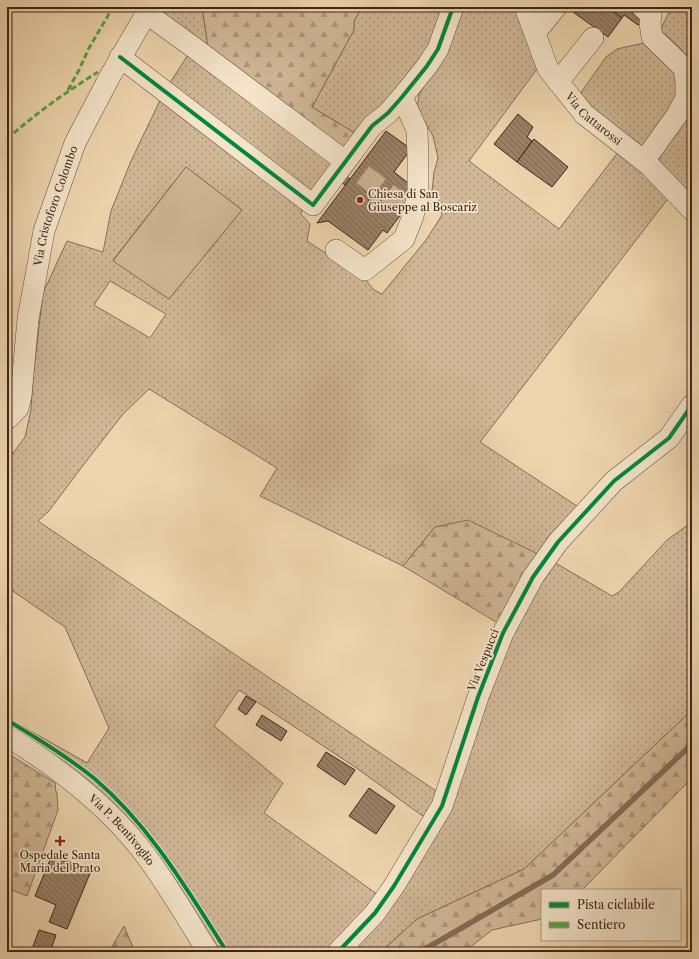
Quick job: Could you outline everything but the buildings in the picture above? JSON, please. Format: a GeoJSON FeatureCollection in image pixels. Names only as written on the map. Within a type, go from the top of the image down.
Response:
{"type":"FeatureCollection","features":[{"type":"Feature","properties":{"kind":"street"},"geometry":{"type":"LineString","coordinates":[[120,58],[313,205],[372,126],[388,113],[427,66],[438,49],[453,7]]}},
{"type":"Feature","properties":{"kind":"street","name":"Via Cattarossi"},"geometry":{"type":"LineString","coordinates":[[525,7],[548,69],[584,114],[644,161],[692,210]]}},
{"type":"Feature","properties":{"kind":"street"},"geometry":{"type":"LineString","coordinates":[[534,33],[556,7]]}},
{"type":"Feature","properties":{"kind":"street"},"geometry":{"type":"LineString","coordinates":[[642,7],[652,15],[650,23],[652,37],[684,68],[686,82],[686,98],[677,114],[644,161]]}},
{"type":"Feature","properties":{"kind":"street"},"geometry":{"type":"LineString","coordinates":[[148,10],[194,47],[338,156]]}},
{"type":"Feature","properties":{"kind":"street","name":"Via Cristoforo Colombo"},"geometry":{"type":"LineString","coordinates":[[7,419],[18,408],[21,396],[28,319],[44,231],[75,143],[120,58],[148,10]]}},
{"type":"Feature","properties":{"kind":"street"},"geometry":{"type":"LineString","coordinates":[[558,82],[593,38]]}},
{"type":"Feature","properties":{"kind":"street"},"geometry":{"type":"LineString","coordinates":[[336,250],[365,270],[404,239],[409,210],[418,193],[418,158],[417,130],[402,97]]}},
{"type":"Feature","properties":{"kind":"street","name":"Via Vespucci"},"geometry":{"type":"LineString","coordinates":[[338,952],[375,913],[387,897],[442,806],[478,697],[503,633],[533,577],[558,542],[614,481],[669,438],[692,405]]}},
{"type":"Feature","properties":{"kind":"street","name":"Via P. Bentivoglio"},"geometry":{"type":"LineString","coordinates":[[7,736],[28,748],[60,772],[94,799],[122,827],[146,856],[208,952]]}},
{"type":"Feature","properties":{"kind":"green space"},"geometry":{"type":"Polygon","coordinates":[[[150,7],[202,7],[207,40],[207,57],[339,163],[303,202],[301,214],[310,224],[307,241],[364,278],[374,290],[382,294],[426,240],[442,215],[439,201],[432,191],[434,172],[438,158],[433,136],[417,109],[419,95],[430,76],[462,7],[525,7],[540,65],[469,161],[559,229],[619,151],[674,191],[480,442],[586,512],[547,558],[612,596],[619,592],[667,540],[692,522],[692,710],[524,869],[417,919],[381,952],[220,952],[172,876],[117,808],[90,782],[57,757],[19,732],[22,726],[87,763],[109,728],[65,627],[7,587],[7,455],[13,453],[25,437],[31,410],[33,378],[43,293],[67,241],[103,252],[111,211],[131,161],[164,92],[193,47],[150,7]],[[186,167],[113,260],[169,299],[242,210],[186,167]],[[110,281],[94,305],[150,338],[166,314],[110,281]],[[149,389],[123,414],[49,511],[38,521],[445,797],[455,766],[546,559],[435,527],[403,566],[260,496],[277,468],[149,389]],[[239,690],[214,726],[283,783],[264,813],[381,897],[424,817],[355,767],[239,690]]]}},
{"type":"Feature","properties":{"kind":"green space"},"geometry":{"type":"Polygon","coordinates":[[[202,7],[362,7],[354,21],[354,30],[312,107],[363,138],[345,162],[207,69],[207,40],[202,7]]]}},
{"type":"Feature","properties":{"kind":"green space"},"geometry":{"type":"Polygon","coordinates":[[[362,7],[453,7],[438,49],[363,138],[312,107],[354,30],[354,21],[362,7]]]}},
{"type":"Feature","properties":{"kind":"green space"},"geometry":{"type":"Polygon","coordinates":[[[672,7],[692,7],[692,196],[659,160],[688,67],[680,48],[660,30],[672,7]]]}},
{"type":"Feature","properties":{"kind":"green space"},"geometry":{"type":"Polygon","coordinates":[[[648,42],[681,70],[675,103],[642,147],[595,110],[580,94],[606,57],[617,49],[648,42]]]}},
{"type":"Feature","properties":{"kind":"green space"},"geometry":{"type":"Polygon","coordinates":[[[186,167],[242,210],[169,299],[113,261],[186,167]]]}},
{"type":"Feature","properties":{"kind":"green space"},"geometry":{"type":"Polygon","coordinates":[[[468,520],[546,558],[506,628],[403,566],[435,527],[468,520]]]}},
{"type":"Feature","properties":{"kind":"green space"},"geometry":{"type":"Polygon","coordinates":[[[692,710],[692,778],[583,889],[541,889],[541,919],[492,930],[464,952],[381,952],[417,919],[524,869],[692,710]]]}},
{"type":"Feature","properties":{"kind":"green space"},"geometry":{"type":"Polygon","coordinates":[[[7,753],[55,783],[57,793],[58,810],[27,896],[7,888],[7,753]]]}},
{"type":"Feature","properties":{"kind":"green space"},"geometry":{"type":"Polygon","coordinates":[[[124,926],[135,952],[109,952],[124,926]]]}},
{"type":"Feature","properties":{"kind":"waterway"},"geometry":{"type":"LineString","coordinates":[[420,952],[553,875],[692,744]]}},
{"type":"Feature","properties":{"kind":"tunnel"},"geometry":{"type":"LineString","coordinates":[[338,156],[404,206]]}},
{"type":"Feature","properties":{"kind":"marked path"},"geometry":{"type":"LineString","coordinates":[[68,90],[89,48],[113,7]]}},
{"type":"Feature","properties":{"kind":"marked path"},"geometry":{"type":"LineString","coordinates":[[7,139],[74,87],[98,72]]}},
{"type":"Feature","properties":{"kind":"marked path"},"geometry":{"type":"LineString","coordinates":[[7,940],[9,945],[7,951]]}},
{"type":"Feature","properties":{"kind":"cycle path"},"geometry":{"type":"LineString","coordinates":[[120,57],[313,205],[372,126],[388,113],[427,66],[438,49],[453,7]]}},
{"type":"Feature","properties":{"kind":"cycle path"},"geometry":{"type":"LineString","coordinates":[[338,952],[375,913],[394,886],[442,806],[478,697],[503,633],[533,577],[558,542],[614,481],[669,438],[692,405]]}},
{"type":"Feature","properties":{"kind":"cycle path"},"geometry":{"type":"LineString","coordinates":[[7,720],[74,763],[95,779],[134,818],[183,883],[227,952]]}},
{"type":"Feature","properties":{"kind":"place","name":"Chiesa di San Giuseppe al Boscariz"},"geometry":{"type":"Point","coordinates":[360,200]}},
{"type":"Feature","properties":{"kind":"place","name":"Ospedale Santa Maria del Prato"},"geometry":{"type":"Point","coordinates":[60,841]}}]}
